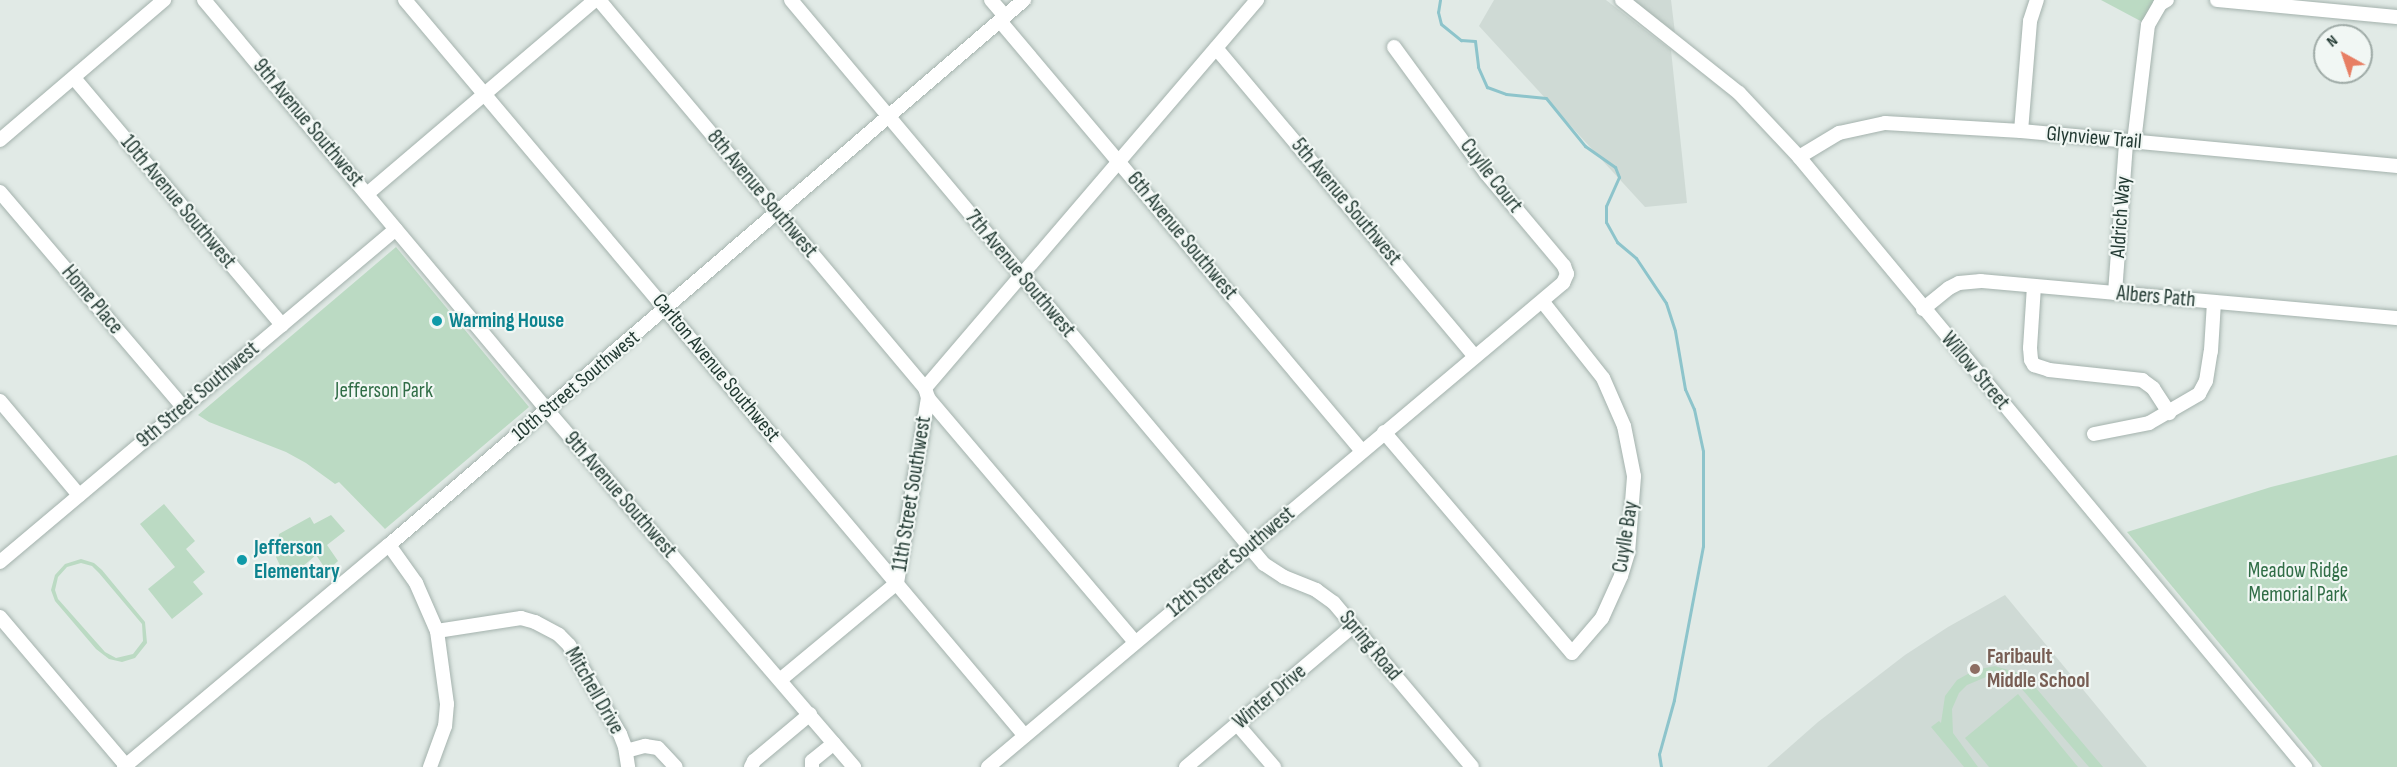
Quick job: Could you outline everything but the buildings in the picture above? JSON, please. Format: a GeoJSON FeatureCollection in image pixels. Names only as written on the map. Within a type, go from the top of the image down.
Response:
{"type":"FeatureCollection","features":[{"type":"Feature","properties":{"kind":"street"},"geometry":{"type":"LineString","coordinates":[[0,140],[164,0]]}},
{"type":"Feature","properties":{"kind":"street","name":"9th Avenue Southwest"},"geometry":{"type":"LineString","coordinates":[[204,0],[547,410],[854,767]]}},
{"type":"Feature","properties":{"kind":"street","name":"Carlton Avenue Southwest"},"geometry":{"type":"LineString","coordinates":[[405,0],[1025,736]]}},
{"type":"Feature","properties":{"kind":"street"},"geometry":{"type":"LineString","coordinates":[[367,194],[597,0]]}},
{"type":"Feature","properties":{"kind":"street","name":"8th Avenue Southwest"},"geometry":{"type":"LineString","coordinates":[[597,0],[1135,642]]}},
{"type":"Feature","properties":{"kind":"street","name":"7th Avenue Southwest"},"geometry":{"type":"LineString","coordinates":[[791,0],[1250,547]]}},
{"type":"Feature","properties":{"kind":"street","name":"6th Avenue Southwest"},"geometry":{"type":"LineString","coordinates":[[991,0],[1003,18],[1119,161],[1362,451]]}},
{"type":"Feature","properties":{"kind":"street","name":"10th Street Southwest"},"geometry":{"type":"LineString","coordinates":[[126,766],[389,546],[1024,0]]}},
{"type":"Feature","properties":{"kind":"street","name":"11th Street Southwest"},"geometry":{"type":"LineString","coordinates":[[780,680],[897,583],[926,393],[1022,275],[1257,0]]}},
{"type":"Feature","properties":{"kind":"street","name":"Willow Street"},"geometry":{"type":"LineString","coordinates":[[1622,0],[1739,93],[1799,157],[2305,767]]}},
{"type":"Feature","properties":{"kind":"street"},"geometry":{"type":"LineString","coordinates":[[2021,131],[2030,21],[2037,0]]}},
{"type":"Feature","properties":{"kind":"street","name":"Aldrich Way"},"geometry":{"type":"LineString","coordinates":[[2115,293],[2130,142],[2148,25],[2160,4],[2167,0]]}},
{"type":"Feature","properties":{"kind":"street"},"geometry":{"type":"LineString","coordinates":[[2217,0],[2397,17]]}},
{"type":"Feature","properties":{"kind":"street","name":"Cuylle Court"},"geometry":{"type":"LineString","coordinates":[[1394,47],[1486,173],[1564,266],[1567,274],[1563,283],[1542,301]]}},
{"type":"Feature","properties":{"kind":"street","name":"5th Avenue Southwest"},"geometry":{"type":"LineString","coordinates":[[1216,48],[1475,357]]}},
{"type":"Feature","properties":{"kind":"street","name":"10th Avenue Southwest"},"geometry":{"type":"LineString","coordinates":[[74,78],[282,326]]}},
{"type":"Feature","properties":{"kind":"street","name":"Glynview Trail"},"geometry":{"type":"LineString","coordinates":[[1799,157],[1839,133],[1885,123],[2021,131],[2397,166]]}},
{"type":"Feature","properties":{"kind":"street","name":"Home Place"},"geometry":{"type":"LineString","coordinates":[[0,192],[183,408]]}},
{"type":"Feature","properties":{"kind":"street","name":"9th Street Southwest"},"geometry":{"type":"LineString","coordinates":[[0,561],[396,229]]}},
{"type":"Feature","properties":{"kind":"street","name":"Albers Path"},"geometry":{"type":"LineString","coordinates":[[1923,309],[1949,288],[1959,283],[1981,281],[2397,318]]}},
{"type":"Feature","properties":{"kind":"street"},"geometry":{"type":"LineString","coordinates":[[2034,286],[2030,348],[2034,365],[2067,372],[2142,380],[2153,388],[2169,413]]}},
{"type":"Feature","properties":{"kind":"street"},"geometry":{"type":"LineString","coordinates":[[1475,357],[1542,301]]}},
{"type":"Feature","properties":{"kind":"street","name":"Cuylle Bay"},"geometry":{"type":"LineString","coordinates":[[1384,432],[1572,653],[1602,618],[1622,576],[1628,553],[1634,476],[1624,426],[1603,378],[1542,301]]}},
{"type":"Feature","properties":{"kind":"street"},"geometry":{"type":"LineString","coordinates":[[2094,434],[2149,423],[2193,400],[2206,381],[2211,351],[2214,302]]}},
{"type":"Feature","properties":{"kind":"street","name":"12th Street Southwest"},"geometry":{"type":"LineString","coordinates":[[988,767],[1475,357]]}},
{"type":"Feature","properties":{"kind":"street"},"geometry":{"type":"LineString","coordinates":[[0,401],[79,495]]}},
{"type":"Feature","properties":{"kind":"street"},"geometry":{"type":"LineString","coordinates":[[389,546],[416,583],[436,631],[447,704],[445,726],[430,767]]}},
{"type":"Feature","properties":{"kind":"street","name":"Spring Road"},"geometry":{"type":"LineString","coordinates":[[1250,547],[1274,571],[1316,590],[1334,603],[1472,767]]}},
{"type":"Feature","properties":{"kind":"street"},"geometry":{"type":"LineString","coordinates":[[0,616],[126,766]]}},
{"type":"Feature","properties":{"kind":"street","name":"Mitchell Drive"},"geometry":{"type":"LineString","coordinates":[[436,631],[521,618],[547,627],[569,645],[620,734],[626,751],[628,767]]}},
{"type":"Feature","properties":{"kind":"street","name":"Winter Drive"},"geometry":{"type":"LineString","coordinates":[[1186,767],[1353,626]]}},
{"type":"Feature","properties":{"kind":"street"},"geometry":{"type":"LineString","coordinates":[[751,767],[754,761],[810,714]]}},
{"type":"Feature","properties":{"kind":"street"},"geometry":{"type":"LineString","coordinates":[[1237,724],[1274,767]]}},
{"type":"Feature","properties":{"kind":"street"},"geometry":{"type":"LineString","coordinates":[[812,767],[812,761],[834,743]]}},
{"type":"Feature","properties":{"kind":"street"},"geometry":{"type":"LineString","coordinates":[[626,751],[645,746],[658,748],[676,767]]}},
{"type":"Feature","properties":{"kind":"shaded area"},"geometry":{"type":"Polygon","coordinates":[[[1494,0],[1606,0],[1671,50],[1687,203],[1645,207],[1479,26],[1494,0]]]}},
{"type":"Feature","properties":{"kind":"shaded area"},"geometry":{"type":"Polygon","coordinates":[[[1632,0],[1671,0],[1675,33],[1632,0]]]}},
{"type":"Feature","properties":{"kind":"shaded area","name":"Faribault Middle School"},"geometry":{"type":"Polygon","coordinates":[[[2005,595],[2147,767],[1767,767],[1818,722],[1905,655],[1948,627],[2005,595]]]}},
{"type":"Feature","properties":{"kind":"green space"},"geometry":{"type":"Polygon","coordinates":[[[2101,0],[2167,0],[2148,25],[2101,0]]]}},
{"type":"Feature","properties":{"kind":"green space","name":"Jefferson Park"},"geometry":{"type":"Polygon","coordinates":[[[396,247],[529,407],[385,529],[339,482],[335,484],[286,452],[209,422],[198,415],[396,247]]]}},
{"type":"Feature","properties":{"kind":"green space","name":"Meadow Ridge Memorial Park"},"geometry":{"type":"Polygon","coordinates":[[[2397,455],[2397,767],[2322,767],[2127,532],[2271,487],[2397,455]]]}},
{"type":"Feature","properties":{"kind":"green space"},"geometry":{"type":"Polygon","coordinates":[[[164,504],[195,541],[186,549],[205,572],[193,582],[203,594],[172,619],[148,589],[175,567],[140,524],[164,504]]]}},
{"type":"Feature","properties":{"kind":"green space"},"geometry":{"type":"Polygon","coordinates":[[[331,515],[345,531],[327,545],[338,561],[327,571],[316,555],[287,580],[276,557],[279,534],[310,517],[314,524],[331,515]]]}},
{"type":"Feature","properties":{"kind":"green space"},"geometry":{"type":"Polygon","coordinates":[[[81,559],[94,563],[145,622],[147,643],[135,658],[122,662],[109,659],[96,649],[55,601],[51,590],[55,575],[65,564],[81,559]],[[81,563],[67,567],[58,577],[55,590],[58,599],[105,652],[116,658],[133,654],[143,641],[142,624],[92,566],[81,563]]]}},
{"type":"Feature","properties":{"kind":"green space"},"geometry":{"type":"Polygon","coordinates":[[[1995,666],[2018,673],[2036,688],[2103,767],[2089,767],[2021,688],[2005,678],[1986,677],[1967,685],[1959,693],[1952,709],[1953,733],[1978,767],[1964,767],[1931,727],[1939,721],[1941,723],[1945,696],[1957,680],[1975,670],[1995,666]]]}},
{"type":"Feature","properties":{"kind":"green space"},"geometry":{"type":"Polygon","coordinates":[[[2018,694],[2078,767],[1989,767],[1965,738],[2018,694]]]}},
{"type":"Feature","properties":{"kind":"waterway"},"geometry":{"type":"LineString","coordinates":[[1440,0],[1438,12],[1441,24],[1461,40],[1475,41],[1478,67],[1487,87],[1506,94],[1546,98],[1585,146],[1615,167],[1619,177],[1606,206],[1606,222],[1617,242],[1636,258],[1666,303],[1675,331],[1685,389],[1694,409],[1703,451],[1703,546],[1674,700],[1659,754],[1661,767]]}},
{"type":"Feature","properties":{"kind":"place","name":"Warming House"},"geometry":{"type":"Point","coordinates":[437,321]}},
{"type":"Feature","properties":{"kind":"place","name":"Jefferson Elementary"},"geometry":{"type":"Point","coordinates":[242,560]}},
{"type":"Feature","properties":{"kind":"place","name":"Faribault Middle School"},"geometry":{"type":"Point","coordinates":[1975,669]}}]}
